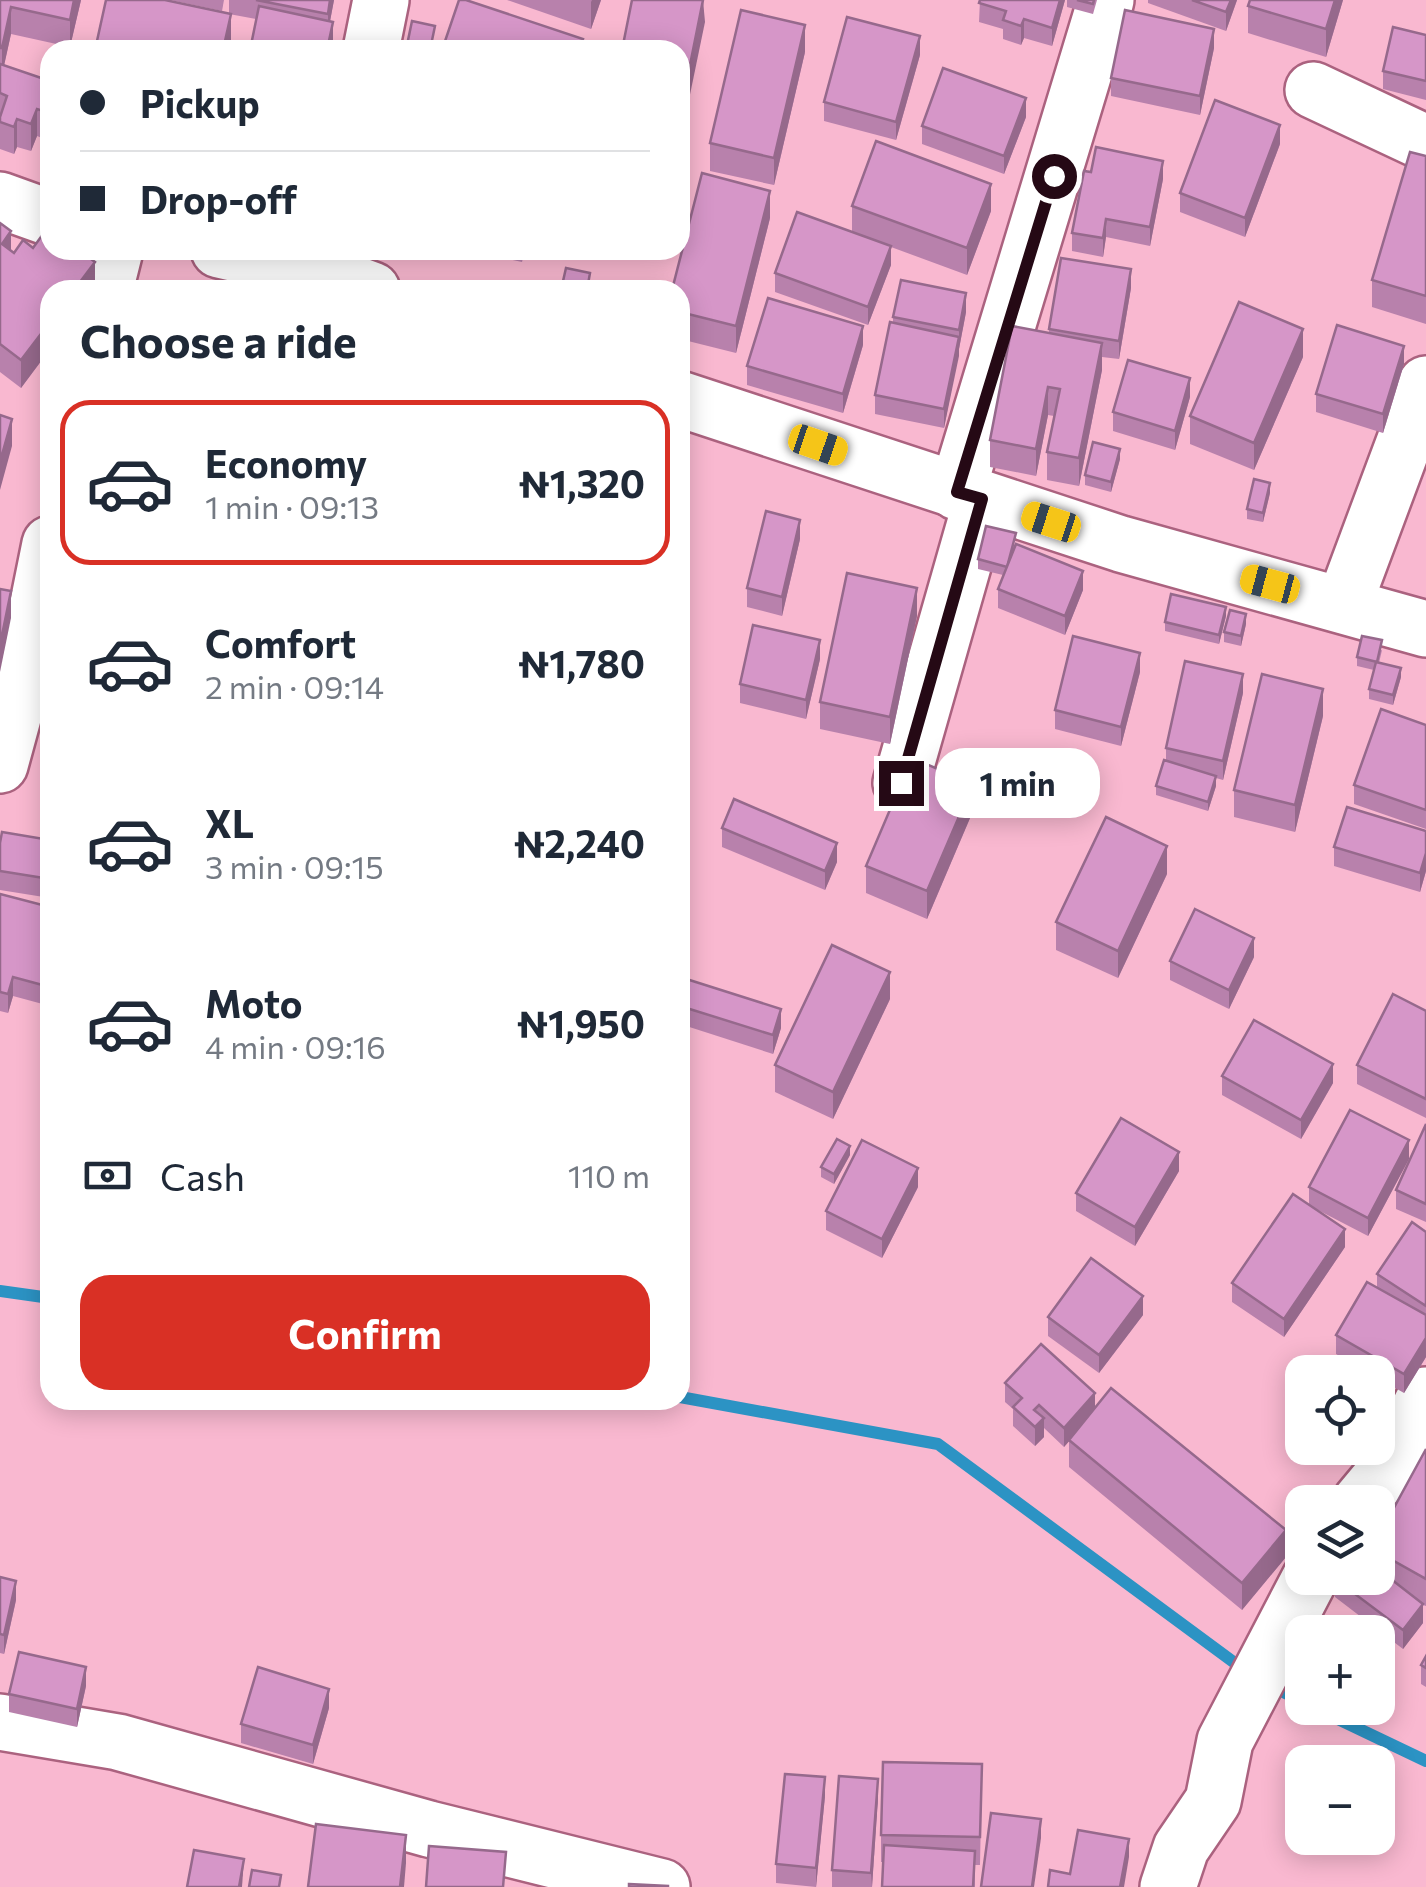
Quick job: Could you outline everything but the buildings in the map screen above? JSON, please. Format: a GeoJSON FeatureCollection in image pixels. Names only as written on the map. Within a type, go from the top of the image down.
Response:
{"type":"FeatureCollection","features":[{"type":"Feature","properties":{"kind":"street"},"geometry":{"type":"LineString","coordinates":[[373,40],[382,0]]}},
{"type":"Feature","properties":{"kind":"street"},"geometry":{"type":"LineString","coordinates":[[901,783],[969,495],[1106,0]]}},
{"type":"Feature","properties":{"kind":"street"},"geometry":{"type":"LineString","coordinates":[[1313,90],[1426,143]]}},
{"type":"Feature","properties":{"kind":"street"},"geometry":{"type":"LineString","coordinates":[[0,200],[40,214]]}},
{"type":"Feature","properties":{"kind":"street"},"geometry":{"type":"LineString","coordinates":[[278,260],[342,271]]}},
{"type":"Feature","properties":{"kind":"street"},"geometry":{"type":"LineString","coordinates":[[1344,604],[1426,384]]}},
{"type":"Feature","properties":{"kind":"street"},"geometry":{"type":"LineString","coordinates":[[690,402],[1121,544],[1426,629]]}},
{"type":"Feature","properties":{"kind":"street"},"geometry":{"type":"LineString","coordinates":[[0,764],[22,688],[40,595]]}},
{"type":"Feature","properties":{"kind":"street"},"geometry":{"type":"LineString","coordinates":[[1374,1485],[1390,1466],[1426,1395]]}},
{"type":"Feature","properties":{"kind":"street"},"geometry":{"type":"LineString","coordinates":[[1168,1887],[1181,1848],[1213,1801],[1225,1741],[1301,1595]]}},
{"type":"Feature","properties":{"kind":"street"},"geometry":{"type":"LineString","coordinates":[[0,1722],[118,1742],[428,1829],[662,1887]]}},
{"type":"Feature","properties":{"kind":"waterway"},"geometry":{"type":"LineString","coordinates":[[0,1291],[40,1297]]}},
{"type":"Feature","properties":{"kind":"waterway"},"geometry":{"type":"LineString","coordinates":[[690,1399],[938,1444],[1247,1672]]}},
{"type":"Feature","properties":{"kind":"waterway"},"geometry":{"type":"LineString","coordinates":[[1269,1685],[1285,1693]]}},
{"type":"Feature","properties":{"kind":"waterway"},"geometry":{"type":"LineString","coordinates":[[1351,1725],[1426,1761]]}},
{"type":"Feature","properties":{"kind":"route"},"geometry":{"type":"LineString","coordinates":[[901,783],[982,499],[957,492],[1054,176]]}}]}
